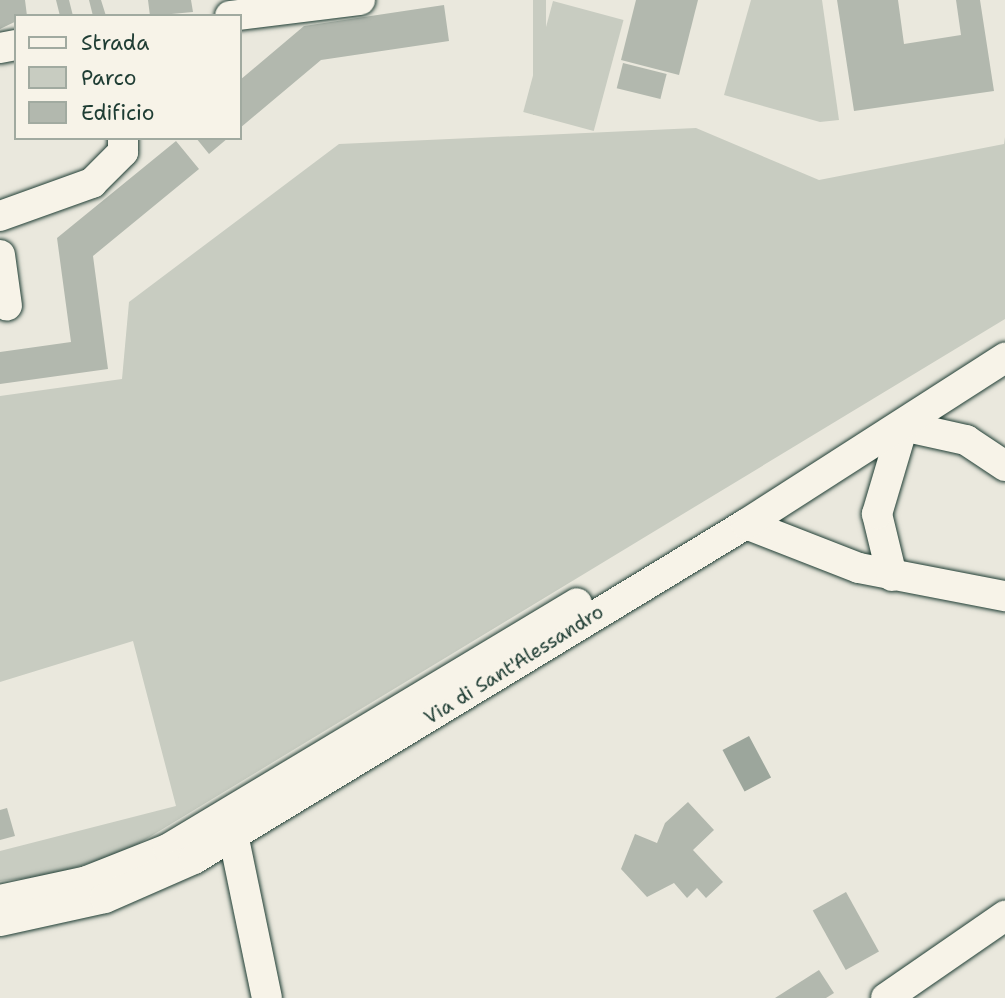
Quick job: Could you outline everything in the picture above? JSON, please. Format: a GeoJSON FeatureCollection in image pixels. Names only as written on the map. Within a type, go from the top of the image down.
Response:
{"type":"FeatureCollection","features":[{"type":"Feature","properties":{"kind":"street"},"geometry":{"type":"LineString","coordinates":[[242,15],[360,0]]}},
{"type":"Feature","properties":{"kind":"street"},"geometry":{"type":"LineString","coordinates":[[0,216],[92,183],[123,152],[123,140]]}},
{"type":"Feature","properties":{"kind":"street"},"geometry":{"type":"LineString","coordinates":[[0,255],[7,306]]}},
{"type":"Feature","properties":{"kind":"street","name":"Via di Sant'Alessandro"},"geometry":{"type":"LineString","coordinates":[[0,922],[135,887],[233,835],[746,524],[903,426],[1005,358]]}},
{"type":"Feature","properties":{"kind":"street"},"geometry":{"type":"LineString","coordinates":[[892,576],[877,514],[903,426],[956,436],[1005,466]]}},
{"type":"Feature","properties":{"kind":"street"},"geometry":{"type":"LineString","coordinates":[[0,900],[87,881],[167,849],[693,534],[746,524],[892,576],[1005,596]]}},
{"type":"Feature","properties":{"kind":"street"},"geometry":{"type":"LineString","coordinates":[[233,835],[267,998]]}},
{"type":"Feature","properties":{"kind":"street"},"geometry":{"type":"LineString","coordinates":[[886,998],[1005,916]]}},
{"type":"Feature","properties":{"kind":"green space"},"geometry":{"type":"Polygon","coordinates":[[[533,0],[546,0],[546,115],[533,115],[533,0]]]}},
{"type":"Feature","properties":{"kind":"green space"},"geometry":{"type":"Polygon","coordinates":[[[751,0],[822,0],[839,120],[820,122],[724,95],[751,0]]]}},
{"type":"Feature","properties":{"kind":"green space"},"geometry":{"type":"Polygon","coordinates":[[[553,1],[624,20],[594,131],[523,112],[553,1]]]}},
{"type":"Feature","properties":{"kind":"green space"},"geometry":{"type":"Polygon","coordinates":[[[696,128],[819,180],[1004,144],[1005,137],[1005,319],[123,853],[47,876],[0,881],[0,851],[176,806],[133,641],[0,682],[0,396],[122,379],[129,302],[339,144],[696,128]]]}},
{"type":"Feature","properties":{"kind":"shaded area"},"geometry":{"type":"Polygon","coordinates":[[[749,736],[771,777],[745,792],[723,750],[749,736]]]}},
{"type":"Feature","properties":{"kind":"building"},"geometry":{"type":"Polygon","coordinates":[[[0,0],[25,0],[27,14],[14,14],[14,22],[0,29],[0,0]]]}},
{"type":"Feature","properties":{"kind":"building"},"geometry":{"type":"Polygon","coordinates":[[[56,0],[69,0],[72,14],[60,14],[56,0]]]}},
{"type":"Feature","properties":{"kind":"building"},"geometry":{"type":"Polygon","coordinates":[[[89,0],[101,0],[105,14],[92,14],[89,0]]]}},
{"type":"Feature","properties":{"kind":"building"},"geometry":{"type":"Polygon","coordinates":[[[148,0],[191,0],[193,12],[150,14],[148,0]]]}},
{"type":"Feature","properties":{"kind":"building"},"geometry":{"type":"Polygon","coordinates":[[[636,0],[698,0],[679,75],[621,60],[636,0]]]}},
{"type":"Feature","properties":{"kind":"building"},"geometry":{"type":"Polygon","coordinates":[[[837,0],[898,0],[904,44],[961,35],[956,0],[980,0],[994,91],[854,111],[837,0]]]}},
{"type":"Feature","properties":{"kind":"building"},"geometry":{"type":"Polygon","coordinates":[[[444,5],[449,41],[321,60],[242,126],[242,78],[304,26],[444,5]]]}},
{"type":"Feature","properties":{"kind":"building"},"geometry":{"type":"Polygon","coordinates":[[[623,63],[667,74],[660,99],[617,88],[623,63]]]}},
{"type":"Feature","properties":{"kind":"building"},"geometry":{"type":"Polygon","coordinates":[[[198,140],[226,140],[209,154],[198,140]]]}},
{"type":"Feature","properties":{"kind":"building"},"geometry":{"type":"Polygon","coordinates":[[[176,141],[199,169],[93,256],[108,369],[0,384],[0,352],[71,342],[57,238],[176,141]]]}},
{"type":"Feature","properties":{"kind":"building"},"geometry":{"type":"Polygon","coordinates":[[[688,802],[714,830],[693,850],[723,882],[706,898],[697,888],[687,898],[674,883],[647,897],[621,869],[635,834],[657,843],[665,823],[688,802]]]}},
{"type":"Feature","properties":{"kind":"building"},"geometry":{"type":"Polygon","coordinates":[[[7,808],[15,836],[0,840],[0,810],[7,808]]]}},
{"type":"Feature","properties":{"kind":"building"},"geometry":{"type":"Polygon","coordinates":[[[846,892],[879,951],[846,970],[813,910],[846,892]]]}},
{"type":"Feature","properties":{"kind":"building"},"geometry":{"type":"Polygon","coordinates":[[[819,970],[834,993],[826,998],[775,998],[819,970]]]}}]}
